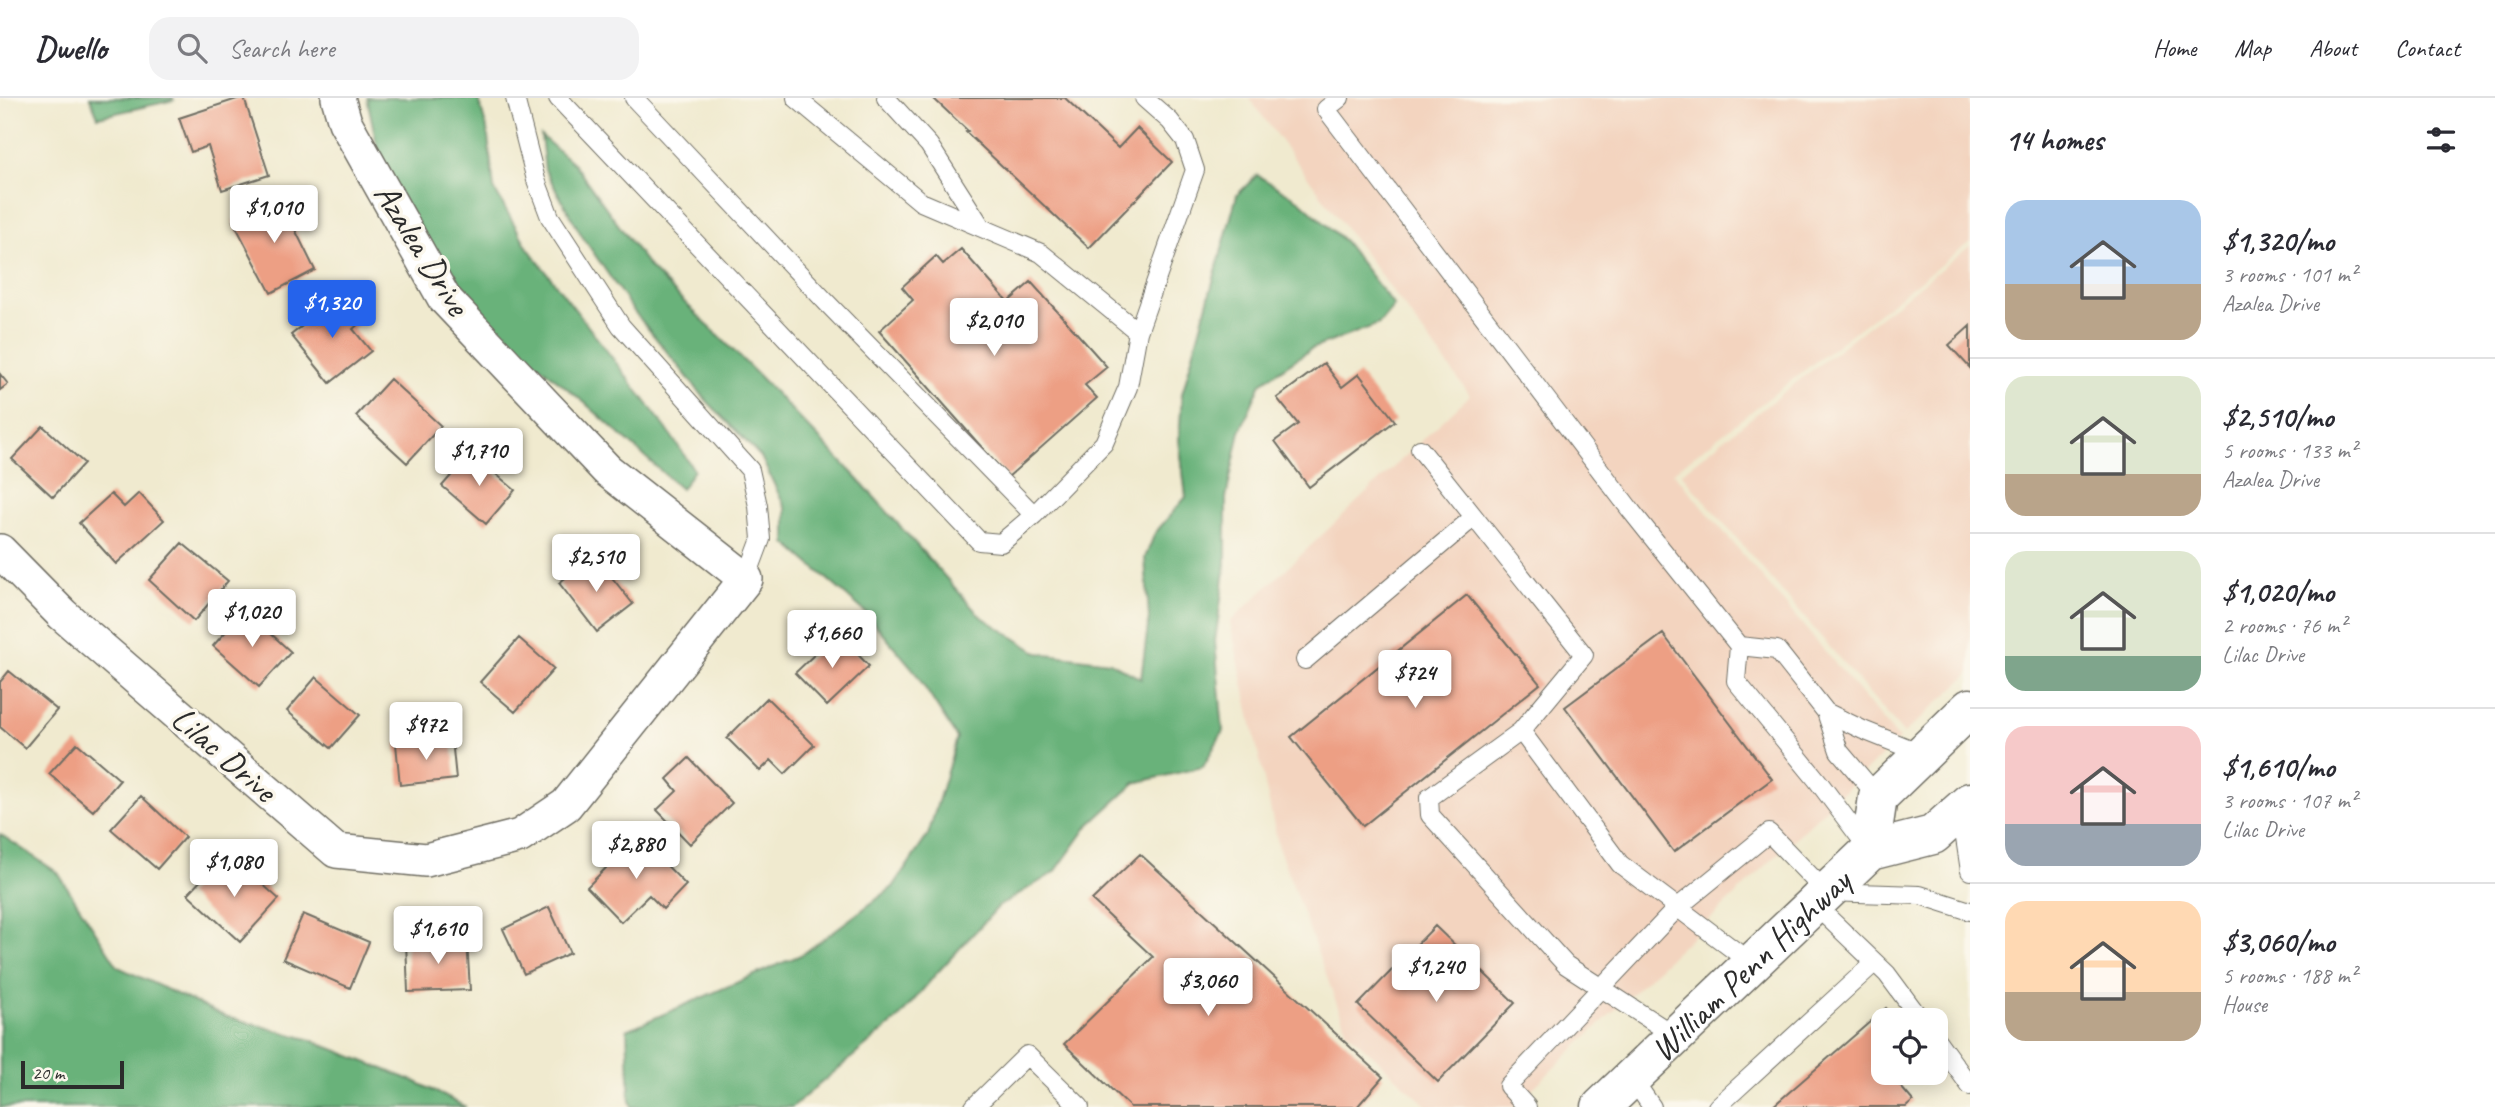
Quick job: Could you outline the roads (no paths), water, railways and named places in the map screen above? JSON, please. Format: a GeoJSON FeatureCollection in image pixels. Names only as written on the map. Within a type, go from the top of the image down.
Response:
{"type":"FeatureCollection","features":[{"type":"Feature","properties":{"kind":"highway"},"geometry":{"type":"LineString","coordinates":[[1878,797],[1970,708]]}},
{"type":"Feature","properties":{"kind":"highway","name":"William Penn Highway"},"geometry":{"type":"LineString","coordinates":[[1870,851],[1878,797]]}},
{"type":"Feature","properties":{"kind":"highway","name":"William Penn Highway"},"geometry":{"type":"LineString","coordinates":[[1601,1107],[1642,1092],[1675,1037],[1870,851],[1933,835],[1965,807]]}},
{"type":"Feature","properties":{"kind":"street","name":"Azalea Drive"},"geometry":{"type":"LineString","coordinates":[[338,98],[345,122],[444,298],[607,470],[746,579]]}},
{"type":"Feature","properties":{"kind":"street","name":"Lilac Drive"},"geometry":{"type":"LineString","coordinates":[[0,551],[62,614],[336,851],[426,860],[520,836],[566,805],[746,579]]}},
{"type":"Feature","properties":{"kind":"lane"},"geometry":{"type":"LineString","coordinates":[[515,98],[536,180],[550,217],[621,326],[750,470],[758,506],[761,540],[746,579]]}},
{"type":"Feature","properties":{"kind":"lane"},"geometry":{"type":"LineString","coordinates":[[558,98],[979,541],[1001,543],[1034,515],[1104,443],[1128,387],[1138,332],[1195,170],[1185,140],[1170,121],[1144,98]]}},
{"type":"Feature","properties":{"kind":"lane"},"geometry":{"type":"LineString","coordinates":[[634,98],[827,303],[1034,515]]}},
{"type":"Feature","properties":{"kind":"lane"},"geometry":{"type":"LineString","coordinates":[[796,98],[921,202],[1041,253],[1138,332]]}},
{"type":"Feature","properties":{"kind":"lane"},"geometry":{"type":"LineString","coordinates":[[886,98],[929,145],[982,228]]}},
{"type":"Feature","properties":{"kind":"lane"},"geometry":{"type":"LineString","coordinates":[[1340,98],[1325,109],[1632,512],[1739,646],[1736,681],[1817,780],[1870,851]]}},
{"type":"Feature","properties":{"kind":"lane"},"geometry":{"type":"LineString","coordinates":[[1420,449],[1584,655],[1521,730],[1429,798],[1430,815],[1566,965],[1675,1037]]}},
{"type":"Feature","properties":{"kind":"lane"},"geometry":{"type":"LineString","coordinates":[[1305,660],[1474,517]]}},
{"type":"Feature","properties":{"kind":"lane"},"geometry":{"type":"LineString","coordinates":[[1739,646],[1777,650],[1826,712],[1839,751],[1878,797]]}},
{"type":"Feature","properties":{"kind":"lane"},"geometry":{"type":"LineString","coordinates":[[1826,712],[1923,754]]}},
{"type":"Feature","properties":{"kind":"lane"},"geometry":{"type":"LineString","coordinates":[[1521,730],[1620,864],[1752,963]]}},
{"type":"Feature","properties":{"kind":"lane"},"geometry":{"type":"LineString","coordinates":[[1965,807],[1970,871]]}},
{"type":"Feature","properties":{"kind":"lane"},"geometry":{"type":"LineString","coordinates":[[1527,1107],[1508,1086],[1676,908],[1769,833],[1913,1008]]}},
{"type":"Feature","properties":{"kind":"lane"},"geometry":{"type":"LineString","coordinates":[[1820,898],[1920,895],[1970,911]]}},
{"type":"Feature","properties":{"kind":"lane"},"geometry":{"type":"LineString","coordinates":[[1717,1107],[1874,963]]}},
{"type":"Feature","properties":{"kind":"lane"},"geometry":{"type":"LineString","coordinates":[[974,1107],[1027,1055],[1080,1107]]}},
{"type":"Feature","properties":{"kind":"lane"},"geometry":{"type":"LineString","coordinates":[[1948,1056],[1970,1086]]}}]}
